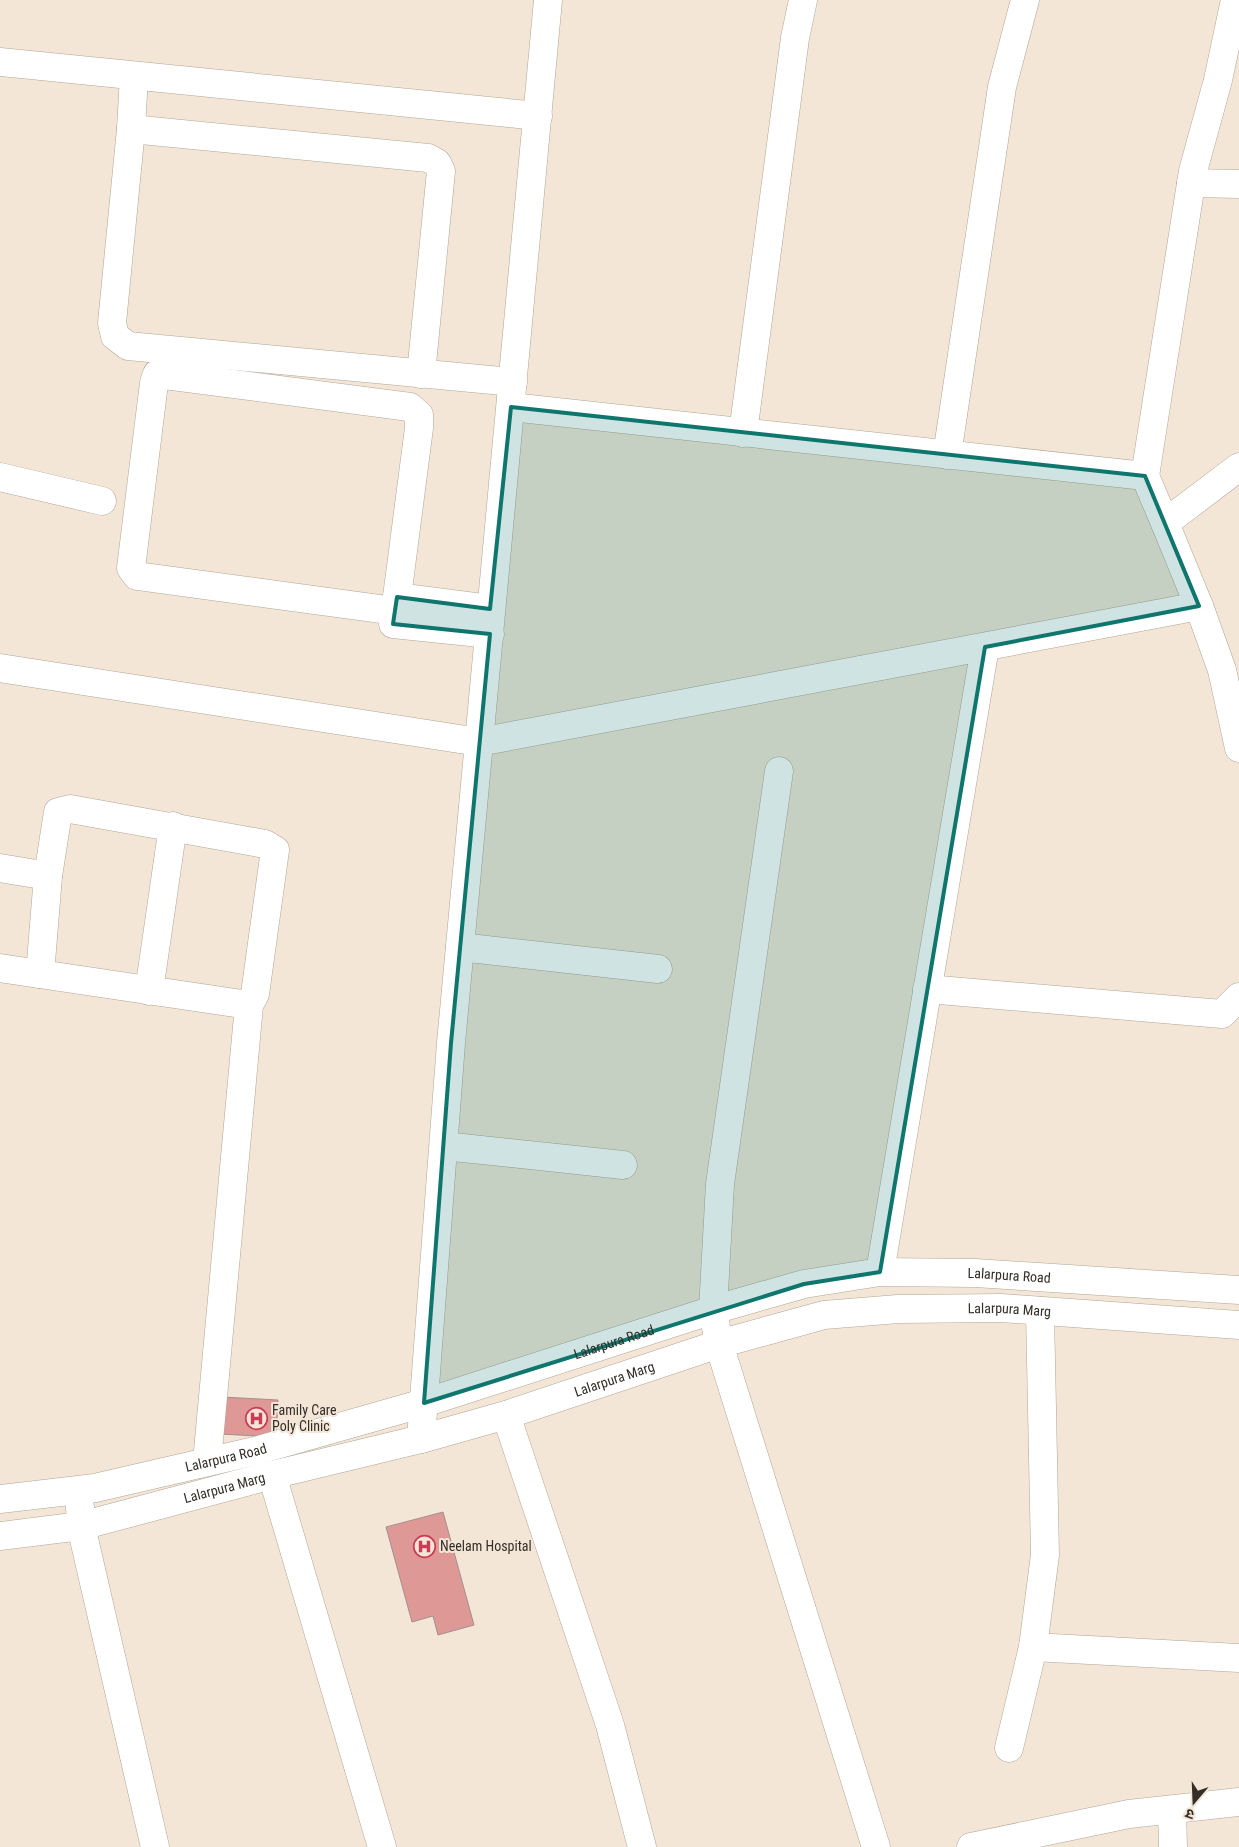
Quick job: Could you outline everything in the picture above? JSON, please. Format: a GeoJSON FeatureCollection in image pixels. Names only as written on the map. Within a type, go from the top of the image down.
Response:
{"type":"FeatureCollection","features":[{"type":"Feature","properties":{"kind":"street"},"geometry":{"type":"LineString","coordinates":[[422,1439],[460,948],[548,0]]}},
{"type":"Feature","properties":{"kind":"street"},"geometry":{"type":"LineString","coordinates":[[743,433],[795,38],[803,0]]}},
{"type":"Feature","properties":{"kind":"street"},"geometry":{"type":"LineString","coordinates":[[947,455],[1002,87],[1025,0]]}},
{"type":"Feature","properties":{"kind":"street"},"geometry":{"type":"LineString","coordinates":[[1235,0],[1218,80],[1191,183],[1145,476],[1199,606],[1222,670],[1239,748]]}},
{"type":"Feature","properties":{"kind":"street"},"geometry":{"type":"LineString","coordinates":[[0,62],[538,116]]}},
{"type":"Feature","properties":{"kind":"street"},"geometry":{"type":"LineString","coordinates":[[134,76],[131,129],[112,323],[115,336],[128,346],[421,374],[512,395],[743,433],[1145,476]]}},
{"type":"Feature","properties":{"kind":"street"},"geometry":{"type":"LineString","coordinates":[[131,129],[428,158],[437,163],[441,171],[421,374]]}},
{"type":"Feature","properties":{"kind":"street"},"geometry":{"type":"LineString","coordinates":[[1191,183],[1239,184]]}},
{"type":"Feature","properties":{"kind":"street"},"geometry":{"type":"LineString","coordinates":[[395,611],[419,428],[419,415],[410,407],[157,374],[154,383],[131,568],[137,576],[395,611],[490,622]]}},
{"type":"Feature","properties":{"kind":"street"},"geometry":{"type":"LineString","coordinates":[[1165,523],[1239,467]]}},
{"type":"Feature","properties":{"kind":"street"},"geometry":{"type":"LineString","coordinates":[[0,477],[102,501]]}},
{"type":"Feature","properties":{"kind":"street"},"geometry":{"type":"LineString","coordinates":[[0,668],[479,742],[1199,606]]}},
{"type":"Feature","properties":{"kind":"street"},"geometry":{"type":"LineString","coordinates":[[880,1272],[985,647]]}},
{"type":"Feature","properties":{"kind":"street"},"geometry":{"type":"LineString","coordinates":[[779,771],[720,1184],[713,1310],[719,1344],[876,1847]]}},
{"type":"Feature","properties":{"kind":"street"},"geometry":{"type":"LineString","coordinates":[[40,974],[48,876],[58,812],[70,808],[173,826],[265,844],[275,850],[255,994],[249,1005],[207,1462]]}},
{"type":"Feature","properties":{"kind":"street"},"geometry":{"type":"LineString","coordinates":[[149,991],[173,826]]}},
{"type":"Feature","properties":{"kind":"street"},"geometry":{"type":"LineString","coordinates":[[0,868],[48,876]]}},
{"type":"Feature","properties":{"kind":"street"},"geometry":{"type":"LineString","coordinates":[[460,948],[658,969]]}},
{"type":"Feature","properties":{"kind":"street"},"geometry":{"type":"LineString","coordinates":[[0,968],[249,1005]]}},
{"type":"Feature","properties":{"kind":"street"},"geometry":{"type":"LineString","coordinates":[[927,989],[1222,1014],[1239,997]]}},
{"type":"Feature","properties":{"kind":"street"},"geometry":{"type":"LineString","coordinates":[[444,1146],[622,1165]]}},
{"type":"Feature","properties":{"kind":"street","name":"Lalarpura Road"},"geometry":{"type":"LineString","coordinates":[[0,1499],[79,1490],[255,1451],[424,1403],[713,1310],[804,1284],[880,1272],[975,1273],[1239,1290]]}},
{"type":"Feature","properties":{"kind":"street","name":"Lalarpura Marg"},"geometry":{"type":"LineString","coordinates":[[0,1536],[81,1526],[272,1475],[422,1439],[506,1415],[719,1344],[824,1315],[898,1309],[1001,1308],[1239,1325]]}},
{"type":"Feature","properties":{"kind":"street"},"geometry":{"type":"LineString","coordinates":[[1009,1748],[1033,1647],[1045,1555],[1040,1311]]}},
{"type":"Feature","properties":{"kind":"street"},"geometry":{"type":"LineString","coordinates":[[506,1415],[610,1725],[642,1847]]}},
{"type":"Feature","properties":{"kind":"street"},"geometry":{"type":"LineString","coordinates":[[272,1475],[382,1847]]}},
{"type":"Feature","properties":{"kind":"street"},"geometry":{"type":"LineString","coordinates":[[79,1490],[81,1526],[156,1847]]}},
{"type":"Feature","properties":{"kind":"street"},"geometry":{"type":"LineString","coordinates":[[1033,1647],[1239,1658]]}},
{"type":"Feature","properties":{"kind":"street"},"geometry":{"type":"LineString","coordinates":[[971,1847],[1129,1814],[1239,1802]]}},
{"type":"Feature","properties":{"kind":"street"},"geometry":{"type":"LineString","coordinates":[[1172,1810],[1173,1847]]}},
{"type":"Feature","properties":{"kind":"highlighted area"},"geometry":{"type":"Polygon","coordinates":[[[511,407],[1145,476],[1199,606],[985,647],[880,1272],[804,1284],[424,1403],[451,1043],[490,634],[393,624],[397,597],[490,609],[511,407]]]}},
{"type":"Feature","properties":{"kind":"building"},"geometry":{"type":"Polygon","coordinates":[[[222,1397],[278,1400],[276,1437],[220,1434],[222,1397]]]}},
{"type":"Feature","properties":{"kind":"building"},"geometry":{"type":"Polygon","coordinates":[[[443,1512],[474,1625],[438,1635],[433,1616],[412,1622],[386,1527],[443,1512]]]}},
{"type":"Feature","properties":{"kind":"place","name":"Family Care Poly Clinic"},"geometry":{"type":"Point","coordinates":[256,1418]}},
{"type":"Feature","properties":{"kind":"place","name":"Neelam Hospital"},"geometry":{"type":"Point","coordinates":[424,1546]}}]}
